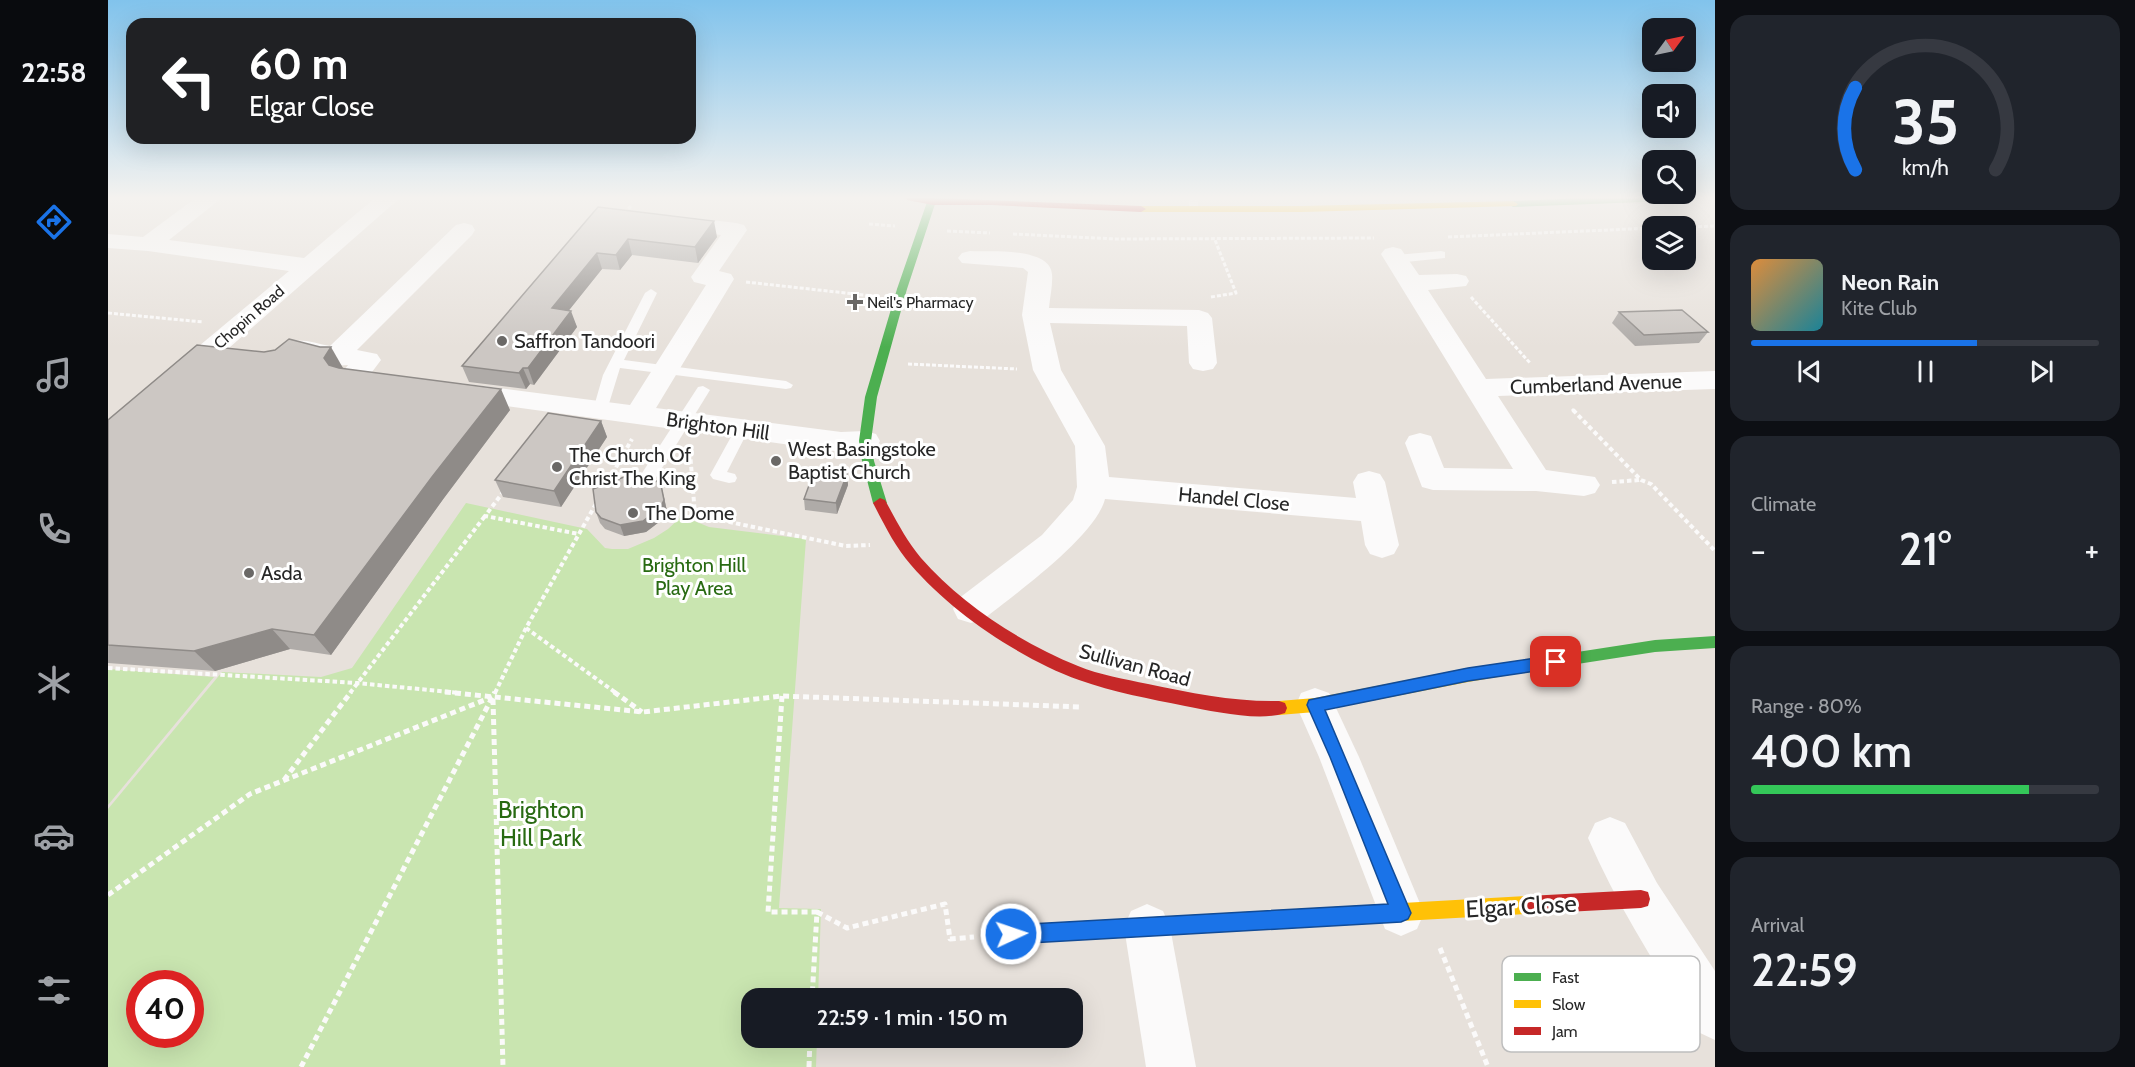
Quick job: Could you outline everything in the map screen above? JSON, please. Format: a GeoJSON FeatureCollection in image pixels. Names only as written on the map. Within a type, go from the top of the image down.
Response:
{"type":"FeatureCollection","features":[{"type":"Feature","properties":{"kind":"street"},"geometry":{"type":"LineString","coordinates":[[168,247],[307,266]]}},
{"type":"Feature","properties":{"kind":"street","name":"Chopin Road"},"geometry":{"type":"LineString","coordinates":[[163,391],[330,247]]}},
{"type":"Feature","properties":{"kind":"street"},"geometry":{"type":"LineString","coordinates":[[268,361],[277,363],[295,348],[335,356],[447,247]]}},
{"type":"Feature","properties":{"kind":"street"},"geometry":{"type":"LineString","coordinates":[[644,405],[722,279],[703,277],[724,247]]}},
{"type":"Feature","properties":{"kind":"street","name":"Sullivan Road"},"geometry":{"type":"LineString","coordinates":[[916,247],[871,397],[865,441],[879,501],[898,537],[922,568],[971,609],[1016,642],[1073,671],[1119,685],[1213,705],[1260,709],[1315,705],[1468,675],[1655,646],[1715,642]]}},
{"type":"Feature","properties":{"kind":"street","name":"Cumberland Avenue"},"geometry":{"type":"LineString","coordinates":[[1388,250],[1412,283],[1536,480]]}},
{"type":"Feature","properties":{"kind":"street"},"geometry":{"type":"LineString","coordinates":[[970,258],[1029,261],[1037,266],[1040,272],[1035,315],[1047,370],[1090,446],[1093,463],[1093,487],[1088,504],[1054,544],[971,609]]}},
{"type":"Feature","properties":{"kind":"street"},"geometry":{"type":"LineString","coordinates":[[1412,283],[1457,281]]}},
{"type":"Feature","properties":{"kind":"street"},"geometry":{"type":"LineString","coordinates":[[1035,315],[1199,318],[1203,363]]}},
{"type":"Feature","properties":{"kind":"street","name":"Brighton Hill"},"geometry":{"type":"LineString","coordinates":[[335,356],[367,360],[352,378],[439,384],[600,410],[686,435],[742,429],[842,442],[865,441]]}},
{"type":"Feature","properties":{"kind":"street","name":"Cumberland Avenue"},"geometry":{"type":"LineString","coordinates":[[1478,388],[1715,380]]}},
{"type":"Feature","properties":{"kind":"street"},"geometry":{"type":"LineString","coordinates":[[1420,443],[1433,479],[1536,480],[1584,485]]}},
{"type":"Feature","properties":{"kind":"street","name":"Handel Close"},"geometry":{"type":"LineString","coordinates":[[1093,487],[1372,496],[1382,544]]}},
{"type":"Feature","properties":{"kind":"street"},"geometry":{"type":"LineString","coordinates":[[1315,705],[1413,912]]}},
{"type":"Feature","properties":{"kind":"street"},"geometry":{"type":"LineString","coordinates":[[1610,838],[1641,899],[1677,956]]}},
{"type":"Feature","properties":{"kind":"street","name":"Elgar Close"},"geometry":{"type":"LineString","coordinates":[[1011,934],[1641,899]]}},
{"type":"Feature","properties":{"kind":"street"},"geometry":{"type":"LineString","coordinates":[[1147,927],[1171,1067]]}},
{"type":"Feature","properties":{"kind":"street"},"geometry":{"type":"LineString","coordinates":[[1700,991],[1715,1015]]}},
{"type":"Feature","properties":{"kind":"lane"},"geometry":{"type":"LineString","coordinates":[[1388,250],[1441,255]]}},
{"type":"Feature","properties":{"kind":"lane"},"geometry":{"type":"LineString","coordinates":[[600,410],[610,375],[651,293]]}},
{"type":"Feature","properties":{"kind":"lane"},"geometry":{"type":"LineString","coordinates":[[616,363],[786,385]]}},
{"type":"Feature","properties":{"kind":"lane"},"geometry":{"type":"LineString","coordinates":[[648,477],[686,435],[703,390]]}},
{"type":"Feature","properties":{"kind":"lane"},"geometry":{"type":"LineString","coordinates":[[729,477],[718,475],[742,429]]}},
{"type":"Feature","properties":{"kind":"path"},"geometry":{"type":"LineString","coordinates":[[1199,318],[1204,299],[1236,293],[1218,247]]}},
{"type":"Feature","properties":{"kind":"path"},"geometry":{"type":"LineString","coordinates":[[1333,247],[1388,250]]}},
{"type":"Feature","properties":{"kind":"path"},"geometry":{"type":"LineString","coordinates":[[722,279],[878,296]]}},
{"type":"Feature","properties":{"kind":"path"},"geometry":{"type":"LineString","coordinates":[[1457,281],[1532,366]]}},
{"type":"Feature","properties":{"kind":"path"},"geometry":{"type":"LineString","coordinates":[[108,314],[212,323]]}},
{"type":"Feature","properties":{"kind":"path"},"geometry":{"type":"LineString","coordinates":[[907,364],[1047,370]]}},
{"type":"Feature","properties":{"kind":"path"},"geometry":{"type":"LineString","coordinates":[[1568,405],[1641,480],[1651,484],[1715,551]]}},
{"type":"Feature","properties":{"kind":"path"},"geometry":{"type":"LineString","coordinates":[[686,435],[695,515],[846,546],[881,544]]}},
{"type":"Feature","properties":{"kind":"path"},"geometry":{"type":"LineString","coordinates":[[301,1067],[493,697],[526,628],[634,436]]}},
{"type":"Feature","properties":{"kind":"path"},"geometry":{"type":"LineString","coordinates":[[283,781],[507,488]]}},
{"type":"Feature","properties":{"kind":"path"},"geometry":{"type":"LineString","coordinates":[[485,516],[579,534]]}},
{"type":"Feature","properties":{"kind":"path"},"geometry":{"type":"LineString","coordinates":[[526,628],[643,712]]}},
{"type":"Feature","properties":{"kind":"path"},"geometry":{"type":"LineString","coordinates":[[108,668],[357,683],[643,712],[782,696],[1091,707]]}},
{"type":"Feature","properties":{"kind":"path"},"geometry":{"type":"LineString","coordinates":[[782,696],[768,912],[817,912],[847,928],[945,904],[950,939],[1011,934]]}},
{"type":"Feature","properties":{"kind":"path"},"geometry":{"type":"LineString","coordinates":[[108,895],[249,794],[493,697]]}},
{"type":"Feature","properties":{"kind":"path"},"geometry":{"type":"LineString","coordinates":[[493,697],[503,1067]]}},
{"type":"Feature","properties":{"kind":"path"},"geometry":{"type":"LineString","coordinates":[[813,988],[817,912]]}},
{"type":"Feature","properties":{"kind":"path"},"geometry":{"type":"LineString","coordinates":[[1413,912],[1488,1067]]}},
{"type":"Feature","properties":{"kind":"path"},"geometry":{"type":"LineString","coordinates":[[809,1067],[810,1048]]}},
{"type":"Feature","properties":{"kind":"green space","name":"Brighton Hill Park"},"geometry":{"type":"Polygon","coordinates":[[[466,503],[587,529],[605,548],[612,549],[628,549],[654,538],[682,516],[709,527],[806,539],[779,908],[821,909],[818,988],[741,988],[741,1048],[817,1048],[816,1067],[108,1067],[108,809],[222,672],[321,677],[352,668],[466,503]]]}},
{"type":"Feature","properties":{"kind":"green space"},"geometry":{"type":"Polygon","coordinates":[[[108,669],[214,677],[108,805],[108,669]]]}},
{"type":"Feature","properties":{"kind":"building"},"geometry":{"type":"Polygon","coordinates":[[[564,247],[622,247],[616,255],[597,253],[552,308],[571,311],[528,368],[523,368],[519,373],[462,366],[564,247]]]}},
{"type":"Feature","properties":{"kind":"building"},"geometry":{"type":"Polygon","coordinates":[[[1682,310],[1708,332],[1644,335],[1619,312],[1682,310]]]}},
{"type":"Feature","properties":{"kind":"building","name":"Asda"},"geometry":{"type":"Polygon","coordinates":[[[289,339],[320,347],[331,347],[324,358],[329,365],[339,368],[501,389],[314,635],[272,629],[194,651],[108,645],[108,420],[197,345],[264,352],[275,350],[289,339]]]}},
{"type":"Feature","properties":{"kind":"building"},"geometry":{"type":"Polygon","coordinates":[[[548,413],[601,421],[554,491],[495,480],[548,413]]]}},
{"type":"Feature","properties":{"kind":"building"},"geometry":{"type":"Polygon","coordinates":[[[815,469],[847,474],[836,503],[804,499],[815,469]]]}},
{"type":"Feature","properties":{"kind":"building","name":"The Dome"},"geometry":{"type":"Polygon","coordinates":[[[635,476],[655,480],[661,485],[664,500],[660,508],[643,521],[620,525],[601,518],[596,512],[593,489],[624,477],[635,476]]]}},
{"type":"Feature","properties":{"kind":"traffic: fast"},"geometry":{"type":"LineString","coordinates":[[880,503],[865,441],[871,397],[916,247]]}},
{"type":"Feature","properties":{"kind":"traffic: fast"},"geometry":{"type":"LineString","coordinates":[[1545,663],[1655,646],[1715,642]]}},
{"type":"Feature","properties":{"kind":"traffic: slow"},"geometry":{"type":"LineString","coordinates":[[1279,708],[1315,705],[1468,675],[1545,663]]}},
{"type":"Feature","properties":{"kind":"traffic: slow"},"geometry":{"type":"LineString","coordinates":[[1010,934],[1528,905]]}},
{"type":"Feature","properties":{"kind":"traffic: jam"},"geometry":{"type":"LineString","coordinates":[[880,503],[910,553],[937,583],[973,612],[1034,652],[1073,671],[1119,685],[1208,703],[1237,707],[1279,708]]}},
{"type":"Feature","properties":{"kind":"traffic: jam"},"geometry":{"type":"LineString","coordinates":[[1528,905],[1641,899]]}},
{"type":"Feature","properties":{"kind":"place","name":"Neil's Pharmacy"},"geometry":{"type":"Point","coordinates":[855,302]}},
{"type":"Feature","properties":{"kind":"place","name":"Saffron Tandoori"},"geometry":{"type":"Point","coordinates":[502,341]}},
{"type":"Feature","properties":{"kind":"place","name":"West Basingstoke Baptist Church"},"geometry":{"type":"Point","coordinates":[776,461]}},
{"type":"Feature","properties":{"kind":"place","name":"The Church Of Christ The King"},"geometry":{"type":"Point","coordinates":[557,467]}},
{"type":"Feature","properties":{"kind":"place","name":"The Dome"},"geometry":{"type":"Point","coordinates":[633,513]}},
{"type":"Feature","properties":{"kind":"place","name":"Asda"},"geometry":{"type":"Point","coordinates":[249,573]}},
{"type":"Feature","properties":{"kind":"route"},"geometry":{"type":"LineString","coordinates":[[1011,934],[1401,913],[1339,757],[1315,705],[1388,689],[1556,662]]}},
{"type":"Feature","properties":{"kind":"park label","name":"Brighton Hill Play Area"},"geometry":{"type":"Point","coordinates":[694,576]}}]}
